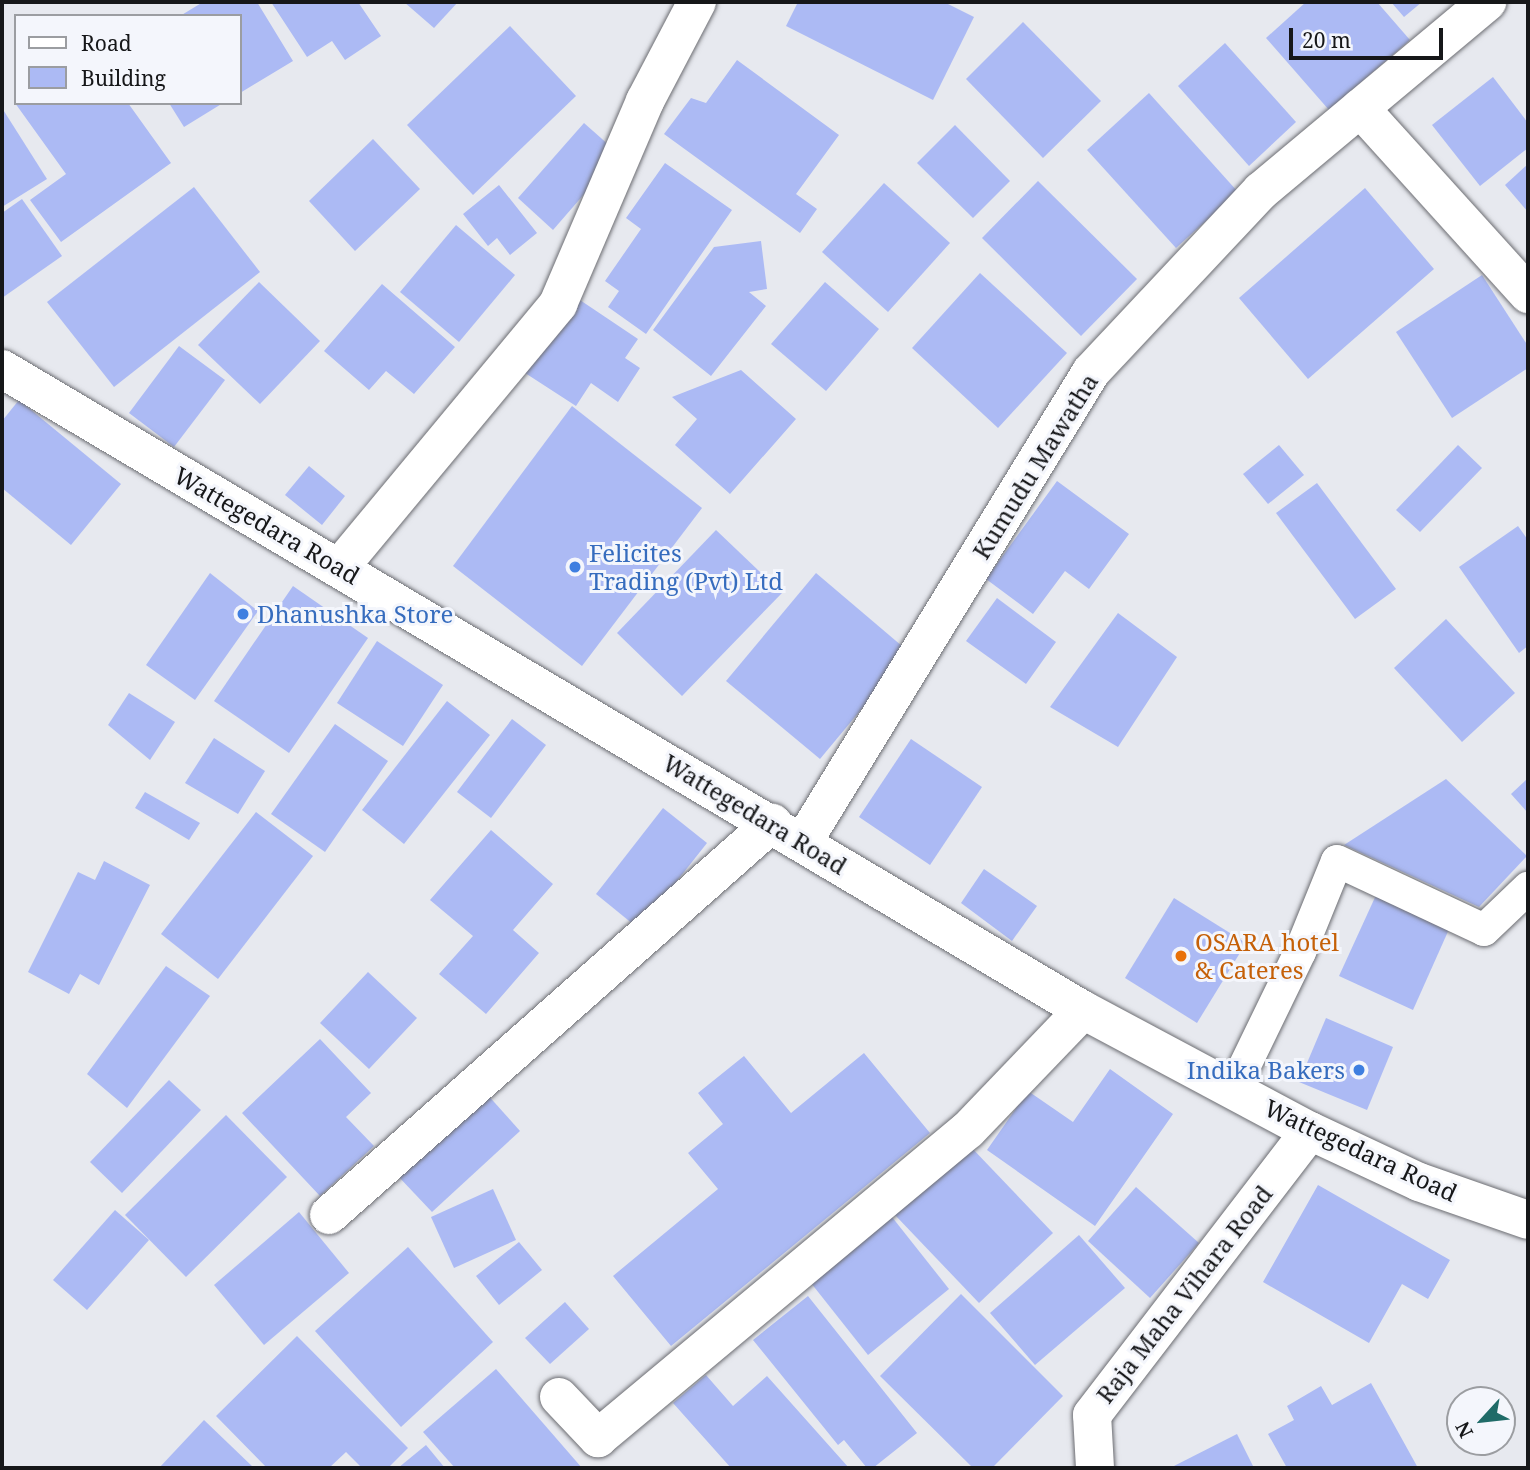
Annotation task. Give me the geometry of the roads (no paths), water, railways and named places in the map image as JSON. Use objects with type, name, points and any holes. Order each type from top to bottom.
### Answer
[{"type":"street","points":[[340,568],[558,304],[645,101],[697,2]]},
{"type":"street","name":"Kumudu Mawatha","points":[[329,1215],[788,833],[1091,372],[1261,191],[1487,2]]},
{"type":"street","points":[[1360,108],[1528,294]]},
{"type":"street","name":"Wattegedara Road","points":[[2,369],[1083,1010],[1310,1131],[1419,1182],[1528,1220]]},
{"type":"street","points":[[558,1397],[598,1438],[968,1130],[1083,1010]]},
{"type":"street","name":"Raja Maha Vihara Road","points":[[1095,1468],[1091,1415],[1310,1131]]},
{"type":"lane","points":[[1233,1090],[1300,952],[1337,861],[1484,930],[1528,888]]},
{"type":"place","name":"Felicites Trading (Pvt) Ltd","points":[[575,567]]},
{"type":"place","name":"Dhanushka Store","points":[[243,614]]},
{"type":"place","name":"OSARA hotel & Cateres","points":[[1181,956]]},
{"type":"place","name":"Indika Bakers","points":[[1359,1070]]}]
